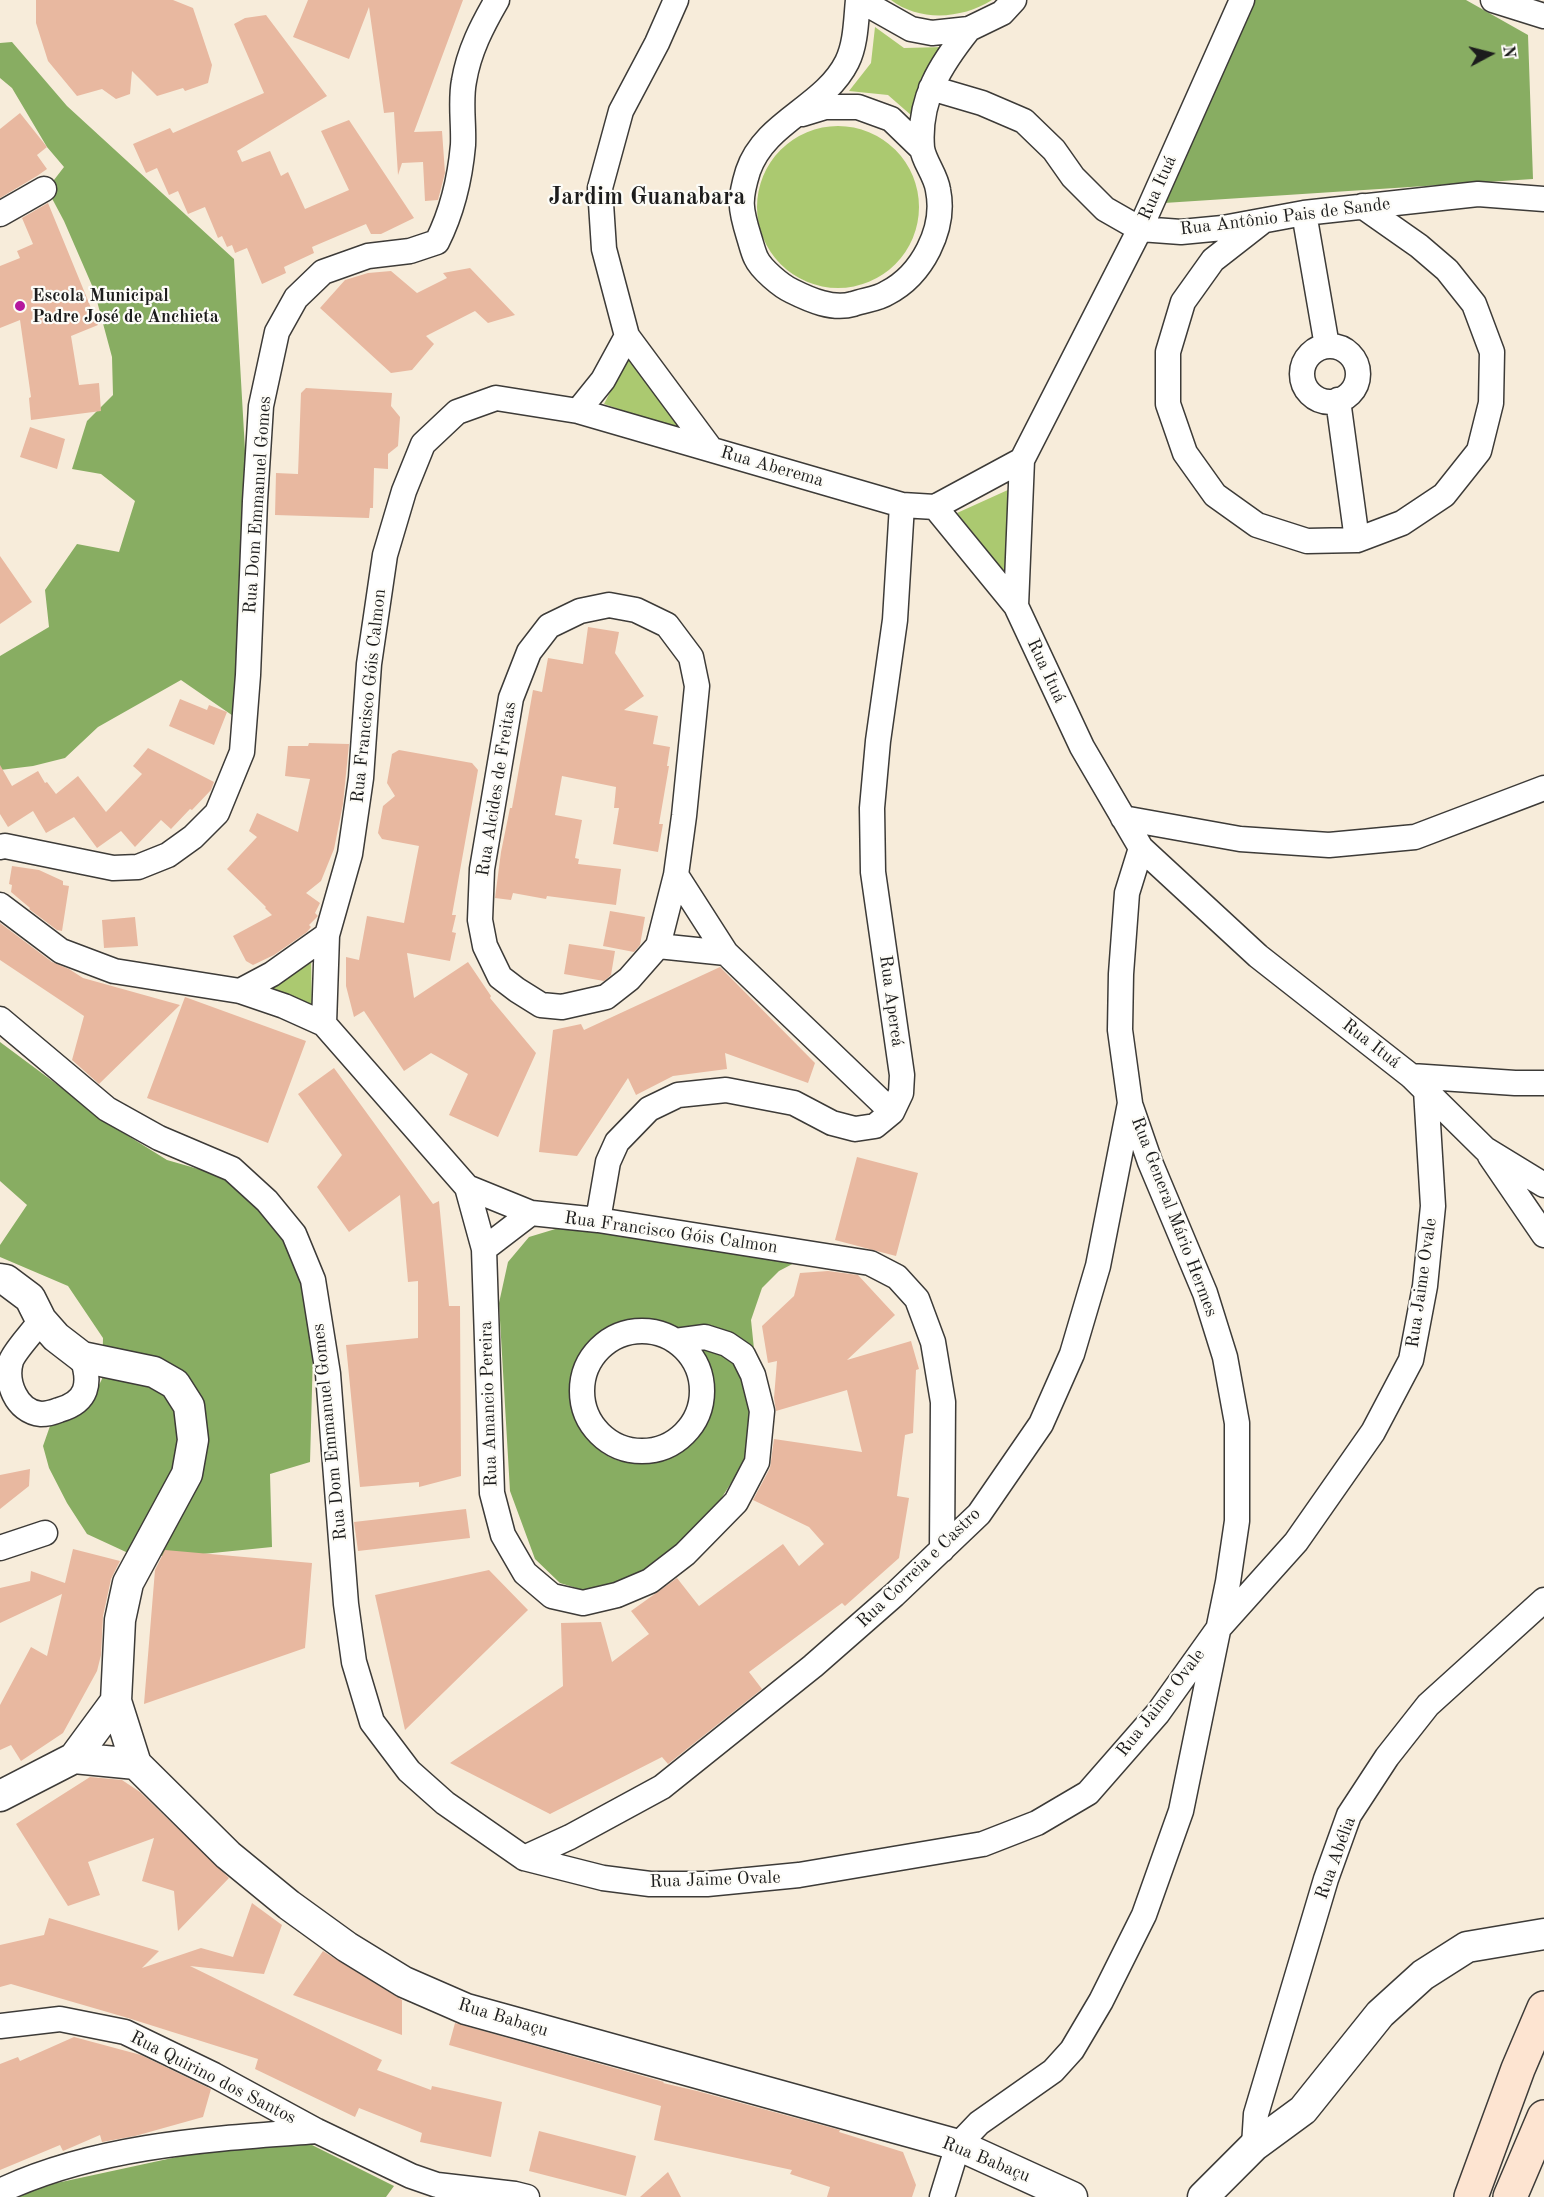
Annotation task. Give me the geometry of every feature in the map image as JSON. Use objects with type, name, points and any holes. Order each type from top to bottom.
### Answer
[{"type":"main road","points":[[1471,2197],[1518,2069],[1544,2008]]},
{"type":"main road","points":[[1510,2197],[1544,2117]]},
{"type":"street","name":"Rua Dom Emmanuel Gomes","points":[[0,847],[5,846],[112,868],[138,867],[168,855],[193,837],[217,813],[242,752],[261,406],[277,332],[296,298],[323,272],[368,256],[410,251],[437,242],[449,219],[458,182],[463,146],[464,81],[476,38],[497,0]]},
{"type":"street","name":"Rua Aberema","points":[[676,0],[657,44],[621,111],[600,188],[604,249],[627,336],[710,448],[902,505],[935,507]]},
{"type":"street","points":[[795,116],[825,107],[858,107],[891,119],[922,149],[938,190],[939,216],[930,249],[914,272],[887,294],[847,305],[813,302],[783,287],[757,260],[741,211],[742,191],[753,158],[767,137],[831,86],[848,61],[858,0]]},
{"type":"street","points":[[866,0],[872,7],[911,28],[932,33],[969,29],[1002,13],[1014,0]]},
{"type":"street","name":"Rua Ituá","points":[[1242,0],[1140,229],[1022,460],[1016,606],[1082,747],[1141,848],[1258,956],[1419,1083],[1485,1149],[1544,1185]]},
{"type":"street","points":[[1493,0],[1544,16]]},
{"type":"street","points":[[922,149],[924,117],[931,88],[945,59],[969,29]]},
{"type":"street","name":"Rua Antônio Pais de Sande","points":[[931,88],[982,103],[1024,121],[1054,150],[1073,177],[1105,209],[1140,229],[1181,232],[1223,228],[1304,213],[1478,194],[1544,199]]},
{"type":"street","points":[[0,214],[44,189]]},
{"type":"street","points":[[1263,221],[1213,260],[1183,302],[1168,352],[1168,404],[1185,453],[1215,495],[1257,525],[1307,541],[1357,540],[1402,523],[1444,495],[1479,451],[1491,403],[1492,352],[1474,304],[1447,270],[1419,246],[1362,206]]},
{"type":"street","points":[[1304,213],[1327,346]]},
{"type":"street","points":[[578,411],[603,380],[627,336]]},
{"type":"street","points":[[1327,346],[1344,349],[1352,356],[1356,364],[1358,374],[1355,386],[1350,394],[1338,400],[1323,401],[1314,397],[1307,390],[1303,381],[1303,366],[1307,358],[1314,351],[1327,346]]},
{"type":"street","name":"Rua Francisco Góis Calmon","points":[[710,448],[578,411],[496,398],[457,412],[423,444],[404,491],[385,555],[369,664],[361,778],[350,854],[327,935],[324,1024],[467,1187],[531,1213],[598,1220],[870,1263],[897,1277],[917,1299],[933,1342],[943,1402],[942,1550]]},
{"type":"street","points":[[1338,400],[1357,540]]},
{"type":"street","points":[[1016,606],[935,507],[1022,460]]},
{"type":"street","name":"Rua Apereá","points":[[892,1112],[901,1093],[902,1075],[873,872],[872,808],[878,741],[895,621],[902,505]]},
{"type":"street","name":"Rua Alcides de Freitas","points":[[609,605],[636,610],[668,625],[691,657],[697,686],[676,875],[657,946],[629,979],[606,997],[562,1007],[541,1005],[500,976],[484,946],[480,920],[482,869],[511,698],[529,652],[549,626],[580,611],[609,605]]},
{"type":"street","points":[[1123,818],[1240,839],[1329,845],[1415,837],[1544,788]]},
{"type":"street","name":"Rua Correia e Castro","points":[[524,1858],[590,1827],[662,1787],[813,1666],[979,1514],[1041,1424],[1072,1354],[1098,1266],[1130,1103],[1120,1030],[1121,974],[1127,893],[1141,848]]},
{"type":"street","points":[[598,1220],[608,1162],[617,1142],[649,1109],[678,1095],[726,1089],[794,1103],[832,1123],[855,1129],[875,1126],[892,1112],[726,953],[676,875]]},
{"type":"street","points":[[0,905],[61,951],[114,971],[240,992],[284,1006],[324,1024]]},
{"type":"street","points":[[240,992],[272,974],[327,935]]},
{"type":"street","points":[[657,946],[726,953]]},
{"type":"street","name":"Rua Dom Emmanuel Gomes","points":[[0,1019],[107,1109],[159,1138],[232,1169],[267,1201],[294,1234],[313,1280],[328,1374],[346,1604],[354,1662],[372,1722],[409,1772],[445,1803],[524,1858]]},
{"type":"street","points":[[1419,1083],[1544,1083]]},
{"type":"street","name":"Rua Jaime Ovale","points":[[524,1858],[603,1878],[650,1884],[707,1884],[799,1875],[983,1844],[1037,1822],[1088,1793],[1158,1713],[1218,1629],[1296,1542],[1373,1432],[1411,1360],[1425,1286],[1433,1206],[1419,1083]]},
{"type":"street","name":"Rua General Mário Hermes","points":[[958,2145],[979,2123],[1053,2071],[1072,2050],[1101,2001],[1144,1915],[1181,1810],[1218,1629],[1237,1521],[1237,1423],[1224,1358],[1205,1293],[1154,1172],[1130,1103]]},
{"type":"street","points":[[1485,1149],[1544,1235]]},
{"type":"street","name":"Rua Amancio Pereira","points":[[467,1187],[484,1249],[492,1493],[503,1535],[525,1573],[552,1596],[583,1603],[617,1595],[650,1581],[685,1554],[736,1502],[757,1461],[762,1411],[753,1375],[743,1355],[728,1344],[705,1337],[675,1341],[656,1332],[635,1331],[606,1341],[592,1357],[581,1382],[582,1403],[594,1430],[610,1444],[638,1452],[659,1450],[678,1440],[692,1425],[701,1401],[701,1379],[693,1360],[675,1341]]},
{"type":"street","points":[[484,1249],[531,1213]]},
{"type":"street","points":[[0,1279],[6,1280],[30,1298],[41,1320],[56,1336],[82,1357],[154,1372],[175,1384],[189,1406],[193,1440],[187,1474],[128,1583],[120,1620],[116,1701],[136,1764],[74,1758]]},
{"type":"street","points":[[41,1320],[11,1361],[10,1386],[16,1398],[40,1414],[70,1407],[81,1399],[87,1383],[87,1372],[82,1357]]},
{"type":"street","points":[[0,1548],[45,1533]]},
{"type":"street","name":"Rua Abélia","points":[[1254,2146],[1256,2115],[1326,1879],[1349,1815],[1387,1757],[1428,1705],[1544,1600]]},
{"type":"street","points":[[0,1796],[74,1758],[116,1701]]},
{"type":"street","name":"Rua Babaçu","points":[[136,1764],[228,1855],[289,1905],[347,1947],[404,1983],[466,2008],[958,2145],[1072,2197]]},
{"type":"street","points":[[1203,2197],[1254,2146],[1303,2110],[1380,2014],[1423,1975],[1467,1947],[1544,1934]]},
{"type":"street","name":"Rua Quirino dos Santos","points":[[0,2026],[60,2019],[126,2032],[214,2075],[317,2132],[445,2191],[516,2194],[526,2197]]},
{"type":"street","points":[[0,2191],[71,2164],[150,2148],[235,2138],[317,2132]]},
{"type":"street","points":[[942,2197],[958,2145]]},
{"type":"green space","points":[[891,0],[992,0],[968,11],[928,15],[902,7]]},
{"type":"green space","points":[[1255,0],[1466,0],[1528,35],[1533,179],[1164,203]]},
{"type":"green space","points":[[875,27],[904,48],[944,47],[912,116],[888,95],[849,91],[871,63]]},
{"type":"green space","points":[[12,42],[67,106],[234,259],[247,485],[239,720],[181,680],[98,727],[65,758],[33,766],[0,770],[0,656],[49,627],[45,590],[77,544],[119,552],[135,501],[101,474],[72,469],[87,421],[113,395],[112,357],[94,290],[64,221],[47,189],[64,167],[47,147],[12,88],[0,78],[0,43]]},
{"type":"green space","points":[[838,126],[869,132],[895,150],[913,176],[919,207],[913,238],[895,264],[869,282],[838,288],[807,282],[781,264],[763,238],[757,207],[763,176],[781,150],[807,132]]},
{"type":"green space","points":[[628,357],[683,431],[604,404]]},
{"type":"green space","points":[[1010,489],[1011,567],[1003,570],[957,513]]},
{"type":"green space","points":[[311,953],[312,1011],[262,990]]},
{"type":"green space","points":[[0,1042],[117,1129],[167,1160],[240,1181],[281,1232],[304,1292],[313,1353],[310,1462],[270,1474],[272,1547],[173,1557],[126,1552],[87,1534],[67,1503],[49,1468],[43,1446],[50,1426],[90,1403],[102,1379],[103,1338],[68,1286],[0,1257],[0,1245],[27,1205],[0,1181]]},
{"type":"green space","points":[[562,1227],[800,1260],[779,1271],[762,1288],[751,1320],[754,1349],[726,1331],[673,1329],[636,1323],[623,1324],[604,1332],[583,1353],[575,1372],[571,1393],[573,1412],[591,1442],[609,1457],[620,1461],[650,1462],[666,1458],[680,1452],[702,1430],[711,1399],[711,1381],[696,1348],[719,1352],[739,1366],[753,1406],[745,1461],[719,1502],[682,1540],[642,1572],[611,1587],[583,1590],[560,1583],[535,1559],[510,1491],[499,1303],[508,1262],[529,1237]]},
{"type":"green space","points":[[308,2143],[394,2186],[386,2197],[6,2197],[15,2192],[200,2152]]},
{"type":"building","points":[[36,0],[173,0],[193,8],[212,65],[208,83],[185,91],[183,88],[157,96],[132,71],[130,94],[116,99],[102,89],[77,96],[48,61],[36,23]]},
{"type":"building","points":[[308,0],[463,0],[414,132],[442,131],[445,173],[438,200],[425,201],[423,162],[402,163],[398,175],[394,112],[384,113],[369,7],[349,59],[293,37]]},
{"type":"building","points":[[266,15],[327,96],[237,151],[242,162],[270,151],[281,176],[288,172],[305,209],[349,190],[321,131],[349,120],[414,218],[381,234],[371,234],[366,224],[312,247],[314,253],[284,267],[286,273],[262,284],[247,248],[235,253],[232,245],[227,247],[222,236],[218,238],[205,207],[188,214],[178,191],[169,195],[157,168],[146,173],[133,144],[170,128],[173,133],[264,93],[234,24],[245,18]]},
{"type":"building","points":[[20,113],[47,147],[37,155],[47,169],[0,198],[0,129]]},
{"type":"building","points":[[48,203],[98,325],[71,336],[79,385],[99,383],[101,411],[31,420],[29,398],[31,397],[20,320],[0,328],[0,266],[20,258],[17,251],[33,244],[22,218]]},
{"type":"building","points":[[470,268],[515,315],[488,323],[475,311],[426,336],[434,344],[412,370],[391,373],[320,308],[345,280],[368,273],[391,271],[417,293],[447,278],[443,273]]},
{"type":"building","points":[[306,388],[392,393],[391,406],[400,417],[398,446],[388,454],[388,469],[374,468],[373,508],[370,508],[369,518],[275,515],[276,473],[298,474],[301,393]]},
{"type":"building","points":[[30,427],[65,439],[57,469],[20,457]]},
{"type":"building","points":[[0,556],[32,602],[0,624]]},
{"type":"building","points":[[588,627],[619,632],[615,653],[644,696],[624,710],[658,716],[653,744],[670,747],[659,824],[663,824],[658,852],[613,844],[619,808],[614,808],[616,787],[562,776],[555,815],[582,820],[575,858],[579,859],[578,864],[621,869],[616,905],[547,896],[546,899],[513,893],[511,900],[495,898],[501,852],[510,808],[512,808],[533,690],[542,692],[548,658],[583,664]]},
{"type":"building","points":[[180,699],[207,710],[209,705],[227,712],[214,745],[169,726]]},
{"type":"building","points":[[309,743],[349,744],[343,804],[334,849],[321,881],[306,893],[320,903],[315,913],[318,916],[309,925],[311,927],[307,932],[274,955],[253,965],[246,961],[233,936],[272,915],[227,869],[257,837],[249,831],[257,813],[298,832],[310,779],[285,776],[288,746],[308,746]]},
{"type":"building","points":[[148,748],[214,782],[211,790],[171,829],[161,820],[135,847],[121,831],[97,848],[74,817],[46,833],[33,811],[8,827],[0,814],[0,765],[12,786],[38,771],[45,783],[47,782],[56,794],[78,776],[106,812],[142,774],[133,766]]},
{"type":"building","points":[[399,750],[472,763],[478,770],[452,915],[456,915],[452,932],[456,933],[450,961],[407,953],[414,998],[468,962],[491,996],[490,998],[536,1053],[498,1137],[449,1115],[468,1074],[431,1053],[404,1071],[364,1011],[354,1017],[346,986],[346,957],[359,960],[367,916],[404,923],[419,846],[382,839],[378,833],[383,806],[395,796],[387,783],[392,754]]},
{"type":"building","points":[[12,866],[39,870],[63,881],[63,885],[69,886],[62,931],[57,930],[29,909],[11,892],[12,885],[9,884]]},
{"type":"building","points":[[610,911],[645,917],[640,945],[634,952],[603,946]]},
{"type":"building","points":[[135,917],[138,946],[104,948],[102,920]]},
{"type":"building","points":[[0,923],[52,962],[83,978],[180,1005],[99,1084],[72,1060],[84,1016],[0,960]]},
{"type":"building","points":[[569,944],[615,951],[611,975],[604,981],[564,974]]},
{"type":"building","points":[[720,967],[815,1063],[808,1083],[725,1053],[727,1069],[673,1076],[636,1095],[628,1078],[577,1156],[539,1152],[553,1030],[581,1024],[584,1030]]},
{"type":"building","points":[[185,997],[306,1041],[268,1143],[147,1098]]},
{"type":"building","points":[[334,1068],[433,1204],[439,1201],[449,1306],[460,1306],[461,1476],[419,1487],[419,1482],[360,1487],[346,1345],[418,1338],[418,1281],[408,1282],[400,1195],[349,1232],[317,1187],[342,1155],[298,1094]]},
{"type":"building","points":[[857,1157],[918,1173],[896,1256],[835,1240]]},
{"type":"building","points":[[828,1271],[858,1275],[895,1315],[847,1360],[911,1341],[919,1369],[916,1370],[913,1433],[905,1435],[897,1496],[909,1498],[899,1558],[845,1606],[842,1603],[749,1672],[762,1689],[668,1764],[662,1757],[550,1814],[450,1763],[563,1686],[561,1623],[601,1622],[612,1662],[649,1634],[631,1611],[677,1578],[699,1606],[783,1544],[799,1566],[824,1544],[809,1527],[753,1500],[770,1468],[774,1439],[862,1452],[847,1390],[776,1411],[774,1398],[777,1361],[768,1363],[762,1326],[794,1296],[800,1273]]},
{"type":"building","points":[[30,1469],[29,1486],[0,1509],[0,1475]]},
{"type":"building","points":[[466,1509],[470,1538],[358,1551],[354,1522]]},
{"type":"building","points":[[73,1549],[120,1561],[111,1579],[103,1616],[101,1655],[97,1671],[63,1733],[21,1761],[11,1745],[0,1750],[0,1705],[31,1647],[47,1656],[62,1594],[0,1623],[0,1588],[30,1581],[31,1571],[65,1583]]},
{"type":"building","points":[[165,1550],[312,1563],[305,1648],[144,1704],[155,1570]]},
{"type":"building","points":[[489,1570],[528,1610],[405,1730],[375,1595]]},
{"type":"building","points":[[90,1777],[122,1780],[140,1792],[229,1878],[178,1931],[174,1891],[142,1881],[154,1838],[88,1862],[100,1895],[68,1906],[16,1824]]},
{"type":"building","points":[[252,1903],[282,1925],[264,1974],[190,1966],[382,2060],[377,2070],[431,2090],[432,2086],[502,2102],[491,2157],[420,2142],[422,2133],[359,2108],[355,2117],[255,2069],[258,2059],[11,1984],[0,1987],[0,1945],[44,1935],[49,1918],[159,1951],[142,1968],[201,1948],[233,1957]]},
{"type":"building","points":[[323,1951],[402,2000],[402,2035],[293,1995]]},
{"type":"building","points":[[455,2023],[663,2083],[840,2130],[839,2132],[903,2152],[916,2185],[912,2197],[827,2197],[830,2187],[790,2174],[792,2170],[654,2140],[661,2106],[449,2045]]},
{"type":"building","points":[[74,2037],[141,2055],[211,2089],[203,2117],[135,2136],[102,2142],[100,2135],[63,2151],[60,2145],[0,2170],[0,2064],[18,2057],[20,2061]]},
{"type":"building","points":[[539,2131],[636,2156],[626,2196],[529,2171]]},
{"type":"building","points":[[668,2172],[681,2197],[640,2197]]},
{"type":"place","name":"Escola Municipal Padre José de Anchieta","points":[[20,306]]},
{"type":"district","name":"Jardim Guanabara","points":[[647,198]]}]
